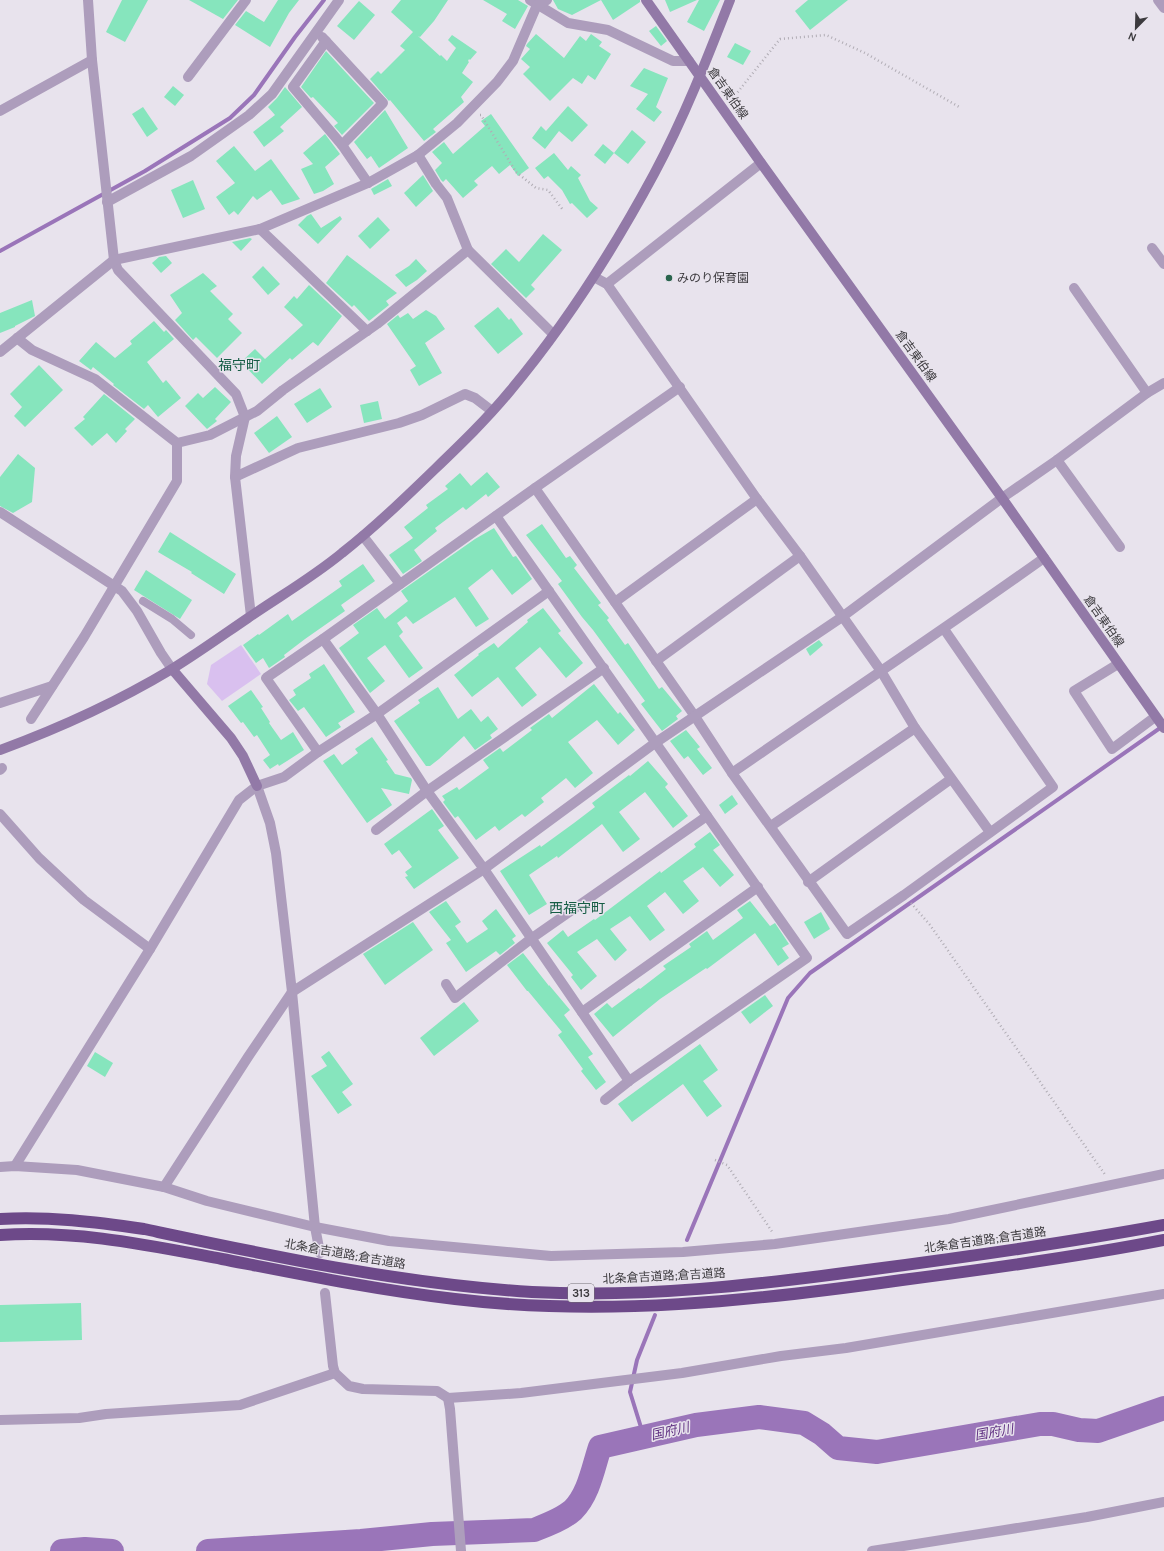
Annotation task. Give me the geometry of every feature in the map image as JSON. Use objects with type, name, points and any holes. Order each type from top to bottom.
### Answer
[{"type":"highway","name":"北条倉吉道路;倉吉道路","points":[[0,1219],[47,1218],[144,1229],[372,1274],[458,1285],[532,1292],[613,1294],[694,1290],[812,1278],[1006,1252],[1164,1225]]},
{"type":"highway","name":"313","points":[[0,1235],[46,1233],[107,1238],[370,1287],[456,1300],[613,1308],[694,1304],[814,1292],[1007,1266],[1164,1240]]},
{"type":"street","points":[[88,0],[92,60],[114,260],[118,270],[236,394],[245,417],[236,456],[235,477],[251,616]]},
{"type":"street","points":[[188,77],[246,0]]},
{"type":"street","points":[[107,202],[191,156],[249,115],[272,94],[339,0]]},
{"type":"street","points":[[533,2],[546,0]]},
{"type":"street","name":"倉吉東伯線","points":[[646,0],[761,163],[1002,498],[1164,728]]},
{"type":"street","points":[[0,750],[43,734],[109,704],[172,669],[320,570],[363,536],[428,476],[492,412],[554,334],[594,277],[655,173],[700,76],[730,0]]},
{"type":"street","points":[[1158,0],[1164,8]]},
{"type":"street","points":[[533,2],[568,23],[608,30],[673,61],[689,61]]},
{"type":"street","points":[[0,352],[114,260],[260,229],[368,183],[418,155],[457,122],[498,82],[513,61],[533,2]]},
{"type":"street","points":[[316,31],[383,103],[342,145]]},
{"type":"street","points":[[326,41],[293,87],[342,145],[368,183]]},
{"type":"street","points":[[0,111],[92,60]]},
{"type":"street","points":[[418,155],[436,184],[447,198],[468,250],[554,334]]},
{"type":"street","points":[[607,284],[761,163]]},
{"type":"street","points":[[260,229],[367,331]]},
{"type":"street","points":[[1152,248],[1164,264]]},
{"type":"street","points":[[177,443],[210,435],[257,411],[283,390],[367,331],[438,276],[468,250]]},
{"type":"street","points":[[594,277],[607,284],[757,499],[800,556],[881,671],[915,728],[990,832]]},
{"type":"street","points":[[1074,288],[1147,393]]},
{"type":"street","points":[[17,338],[32,350],[95,379],[177,443]]},
{"type":"street","points":[[164,1187],[292,992],[484,869],[694,715],[842,617],[1002,498],[1057,460],[1147,393],[1164,383]]},
{"type":"street","points":[[318,752],[266,678],[680,387]]},
{"type":"street","points":[[235,477],[298,448],[399,423],[422,415],[465,394],[475,398],[492,412]]},
{"type":"street","points":[[31,719],[84,637],[177,480],[177,443]]},
{"type":"street","points":[[1057,460],[1120,547]]},
{"type":"street","points":[[535,488],[694,715],[732,773],[771,826],[808,882],[846,934],[904,895],[1053,787],[944,629]]},
{"type":"street","points":[[615,602],[757,499]]},
{"type":"street","points":[[0,512],[115,585],[130,600],[172,669],[231,738],[243,756],[256,786],[270,823],[275,848],[292,992],[315,1227],[320,1253]]},
{"type":"street","points":[[496,516],[808,958],[629,1081],[605,1100]]},
{"type":"street","points":[[363,536],[400,584]]},
{"type":"street","points":[[656,661],[800,556]]},
{"type":"street","points":[[732,773],[944,629],[1044,558]]},
{"type":"street","points":[[15,1166],[150,949],[239,800],[256,786],[284,777],[318,752],[377,714],[550,591]]},
{"type":"street","points":[[323,639],[377,714],[427,791],[484,869],[629,1081]]},
{"type":"street","points":[[1118,664],[1074,691],[1112,749],[1156,717]]},
{"type":"street","points":[[376,830],[427,791],[604,668]]},
{"type":"street","points":[[0,703],[52,686]]},
{"type":"street","points":[[771,826],[915,728]]},
{"type":"street","points":[[808,882],[951,779]]},
{"type":"street","points":[[0,814],[38,858],[84,900],[150,949]]},
{"type":"street","points":[[446,984],[455,998],[532,938],[707,816]]},
{"type":"street","points":[[582,1012],[758,887]]},
{"type":"street","points":[[0,1167],[15,1166],[77,1170],[164,1187],[207,1202],[315,1227],[389,1241],[551,1256],[683,1252],[780,1244],[949,1219],[1164,1174]]},
{"type":"street","points":[[325,1293],[333,1366],[335,1373],[349,1386],[363,1389],[437,1391],[448,1398],[521,1393],[682,1373],[781,1356],[846,1348],[1164,1294]]},
{"type":"street","points":[[0,1420],[79,1418],[106,1414],[240,1405],[335,1373]]},
{"type":"street","points":[[448,1398],[461,1551]]},
{"type":"street","points":[[872,1551],[1087,1518],[1164,1502]]},
{"type":"lane","points":[[143,601],[172,619],[191,635]]},
{"type":"path","points":[[711,92],[737,93],[780,39],[826,35],[866,53],[961,108]]},
{"type":"path","points":[[467,112],[482,116],[516,172],[536,188],[548,190],[564,210]]},
{"type":"path","points":[[904,895],[930,925],[1113,1185]]},
{"type":"path","points":[[715,1160],[727,1165],[780,1244]]},
{"type":"shaded area","points":[[241,645],[261,674],[222,701],[207,684],[211,665]]},
{"type":"building","points":[[122,0],[148,0],[125,42],[106,32]]},
{"type":"building","points":[[189,0],[238,0],[223,19]]},
{"type":"building","points":[[278,0],[299,0],[289,13],[270,47],[235,25],[246,11],[264,22]]},
{"type":"building","points":[[401,0],[448,0],[434,21],[420,37],[418,36],[447,61],[456,48],[448,40],[452,35],[477,52],[470,60],[469,59],[469,62],[462,73],[473,82],[461,97],[464,102],[433,129],[436,132],[424,141],[390,100],[389,101],[370,79],[378,71],[381,74],[405,50],[400,46],[413,32],[391,12]]},
{"type":"building","points":[[483,0],[518,0],[528,6],[515,29],[502,21],[507,14]]},
{"type":"building","points":[[553,0],[601,0],[572,15],[558,9]]},
{"type":"building","points":[[601,0],[640,0],[640,2],[613,20]]},
{"type":"building","points":[[665,0],[697,0],[670,12]]},
{"type":"building","points":[[699,0],[720,0],[704,31],[687,22]]},
{"type":"building","points":[[808,0],[848,0],[810,30],[795,11]]},
{"type":"building","points":[[359,1],[375,15],[354,40],[337,26]]},
{"type":"building","points":[[656,26],[667,41],[661,46],[649,31]]},
{"type":"building","points":[[536,34],[564,58],[580,36],[586,41],[591,34],[602,42],[599,46],[611,54],[595,80],[588,75],[582,84],[573,78],[550,101],[523,74],[530,67],[521,59],[530,49],[526,46],[527,44]]},
{"type":"building","points":[[735,43],[751,51],[743,65],[727,57]]},
{"type":"building","points":[[326,51],[374,103],[342,135],[334,126],[338,123],[313,97],[311,98],[301,87]]},
{"type":"building","points":[[644,68],[668,78],[656,107],[662,112],[654,122],[636,109],[648,94],[630,86]]},
{"type":"building","points":[[173,86],[184,95],[175,106],[164,97]]},
{"type":"building","points":[[285,87],[302,107],[280,127],[284,131],[264,147],[253,132],[275,115],[268,107]]},
{"type":"building","points":[[568,106],[588,125],[572,142],[559,131],[545,149],[532,138],[541,126],[546,131]]},
{"type":"building","points":[[143,107],[158,129],[147,137],[132,114]]},
{"type":"building","points":[[385,110],[408,148],[379,168],[371,156],[367,159],[354,142]]},
{"type":"building","points":[[491,114],[529,168],[518,176],[510,165],[499,174],[492,166],[474,181],[478,185],[463,198],[446,179],[443,182],[441,180],[435,170],[442,163],[432,152],[444,142],[453,154],[485,126],[481,121]]},
{"type":"building","points":[[632,130],[646,142],[628,164],[614,153]]},
{"type":"building","points":[[325,134],[340,154],[325,167],[334,184],[323,191],[314,194],[301,169],[313,164],[303,153]]},
{"type":"building","points":[[603,144],[614,153],[605,164],[594,155]]},
{"type":"building","points":[[234,146],[255,171],[271,159],[300,199],[282,205],[271,190],[257,200],[253,196],[238,215],[234,211],[229,215],[216,197],[235,183],[216,161]]},
{"type":"building","points":[[554,153],[568,170],[571,166],[581,175],[578,178],[590,201],[598,208],[587,218],[572,203],[570,204],[562,190],[548,176],[544,179],[535,168]]},
{"type":"building","points":[[423,175],[433,191],[416,207],[404,193]]},
{"type":"building","points":[[388,179],[392,186],[374,195],[371,189]]},
{"type":"building","points":[[193,180],[205,209],[183,218],[171,190]]},
{"type":"building","points":[[311,214],[321,228],[340,216],[342,219],[318,244],[298,225]]},
{"type":"building","points":[[378,217],[390,230],[370,249],[358,236]]},
{"type":"building","points":[[543,234],[562,250],[531,285],[535,289],[526,298],[491,264],[506,249],[519,262]]},
{"type":"building","points":[[250,238],[252,239],[241,251],[232,242]]},
{"type":"building","points":[[347,255],[397,293],[386,301],[389,305],[369,321],[354,305],[352,307],[326,283]]},
{"type":"building","points":[[166,256],[172,263],[161,273],[152,263],[159,257]]},
{"type":"building","points":[[416,259],[427,271],[406,287],[395,275],[409,266]]},
{"type":"building","points":[[263,266],[280,284],[268,295],[252,277]]},
{"type":"building","points":[[203,273],[217,286],[210,291],[233,314],[228,319],[242,333],[217,358],[196,337],[193,340],[175,320],[182,313],[170,295]]},
{"type":"building","points":[[309,285],[342,316],[318,346],[313,342],[292,360],[290,358],[262,384],[241,362],[255,349],[265,359],[303,325],[284,307],[294,296],[297,299]]},
{"type":"building","points":[[32,300],[35,316],[0,333],[0,313]]},
{"type":"building","points":[[498,307],[509,320],[511,318],[523,334],[498,354],[474,326]]},
{"type":"building","points":[[426,310],[436,316],[445,329],[425,343],[442,373],[419,386],[410,370],[416,366],[387,324],[398,315],[400,318],[408,313],[413,319]]},
{"type":"building","points":[[154,321],[164,332],[166,330],[174,339],[147,362],[163,383],[166,380],[181,398],[158,417],[148,405],[144,409],[93,367],[91,370],[79,361],[96,342],[115,358],[132,344],[130,341]]},
{"type":"building","points":[[39,365],[63,390],[25,427],[14,416],[22,407],[10,394]]},
{"type":"building","points":[[215,387],[231,402],[215,419],[217,421],[207,429],[185,406],[198,393],[203,398]]},
{"type":"building","points":[[320,388],[332,407],[307,423],[294,404]]},
{"type":"building","points":[[104,394],[135,419],[125,429],[127,431],[116,443],[107,433],[92,446],[74,428],[85,419],[83,417]]},
{"type":"building","points":[[378,401],[382,419],[364,423],[360,405]]},
{"type":"building","points":[[277,416],[292,437],[269,453],[254,433]]},
{"type":"building","points":[[18,454],[35,468],[32,502],[13,513],[0,506],[0,477]]},
{"type":"building","points":[[487,472],[500,487],[488,497],[486,494],[466,510],[463,507],[435,528],[437,531],[414,550],[422,561],[403,574],[389,555],[413,538],[404,527],[428,508],[426,505],[448,489],[445,486],[460,473],[471,486]]},
{"type":"building","points":[[542,524],[566,558],[570,556],[577,565],[574,568],[601,603],[598,605],[609,618],[607,620],[625,645],[628,643],[659,689],[662,687],[682,711],[676,716],[678,719],[662,731],[641,704],[645,701],[558,584],[562,581],[526,535]]},
{"type":"building","points":[[494,528],[513,557],[516,556],[532,579],[512,595],[492,569],[468,588],[489,619],[476,627],[455,597],[413,624],[406,616],[397,623],[403,632],[399,636],[423,668],[409,678],[385,645],[367,658],[385,681],[370,693],[339,648],[359,633],[353,625],[377,608],[385,619],[408,601],[401,591],[475,539]]},
{"type":"building","points":[[170,532],[236,574],[224,594],[191,573],[192,572],[158,552]]},
{"type":"building","points":[[363,564],[375,581],[341,605],[345,611],[305,639],[284,655],[285,657],[269,668],[263,658],[256,663],[243,645],[288,614],[292,621],[342,586],[339,581]]},
{"type":"building","points":[[146,570],[192,600],[180,619],[134,590]]},
{"type":"building","points":[[543,608],[561,631],[558,633],[583,663],[566,678],[540,647],[515,668],[537,695],[522,707],[498,677],[472,697],[454,675],[479,655],[478,654],[494,643],[498,648],[528,622],[527,620]]},
{"type":"building","points":[[819,640],[823,645],[810,656],[806,649]]},
{"type":"building","points":[[324,664],[355,712],[338,723],[341,727],[326,737],[304,707],[298,711],[289,700],[296,695],[293,690],[311,678],[309,674]]},
{"type":"building","points":[[594,684],[618,714],[620,712],[635,730],[618,745],[597,720],[568,742],[593,773],[575,788],[566,778],[541,798],[544,802],[525,817],[522,814],[499,831],[495,826],[476,840],[458,816],[455,818],[443,802],[445,800],[442,796],[457,787],[459,790],[489,768],[483,760],[500,748],[503,752],[532,730],[530,728],[549,714],[552,718]]},
{"type":"building","points":[[438,687],[458,719],[471,709],[481,722],[488,716],[498,729],[490,735],[492,738],[475,750],[464,736],[439,759],[430,766],[426,766],[394,721],[420,703],[418,700]]},
{"type":"building","points":[[251,690],[263,707],[261,708],[270,722],[269,723],[281,740],[293,732],[304,750],[279,766],[278,764],[270,769],[263,760],[270,755],[257,735],[254,737],[243,722],[241,723],[228,706]]},
{"type":"building","points":[[686,730],[700,747],[697,749],[712,768],[703,775],[688,756],[684,759],[670,741]]},
{"type":"building","points":[[372,737],[388,760],[386,761],[395,774],[411,778],[412,780],[409,794],[381,788],[392,805],[367,823],[323,761],[334,754],[342,765],[358,753],[355,749]]},
{"type":"building","points":[[648,761],[668,784],[665,787],[688,816],[673,828],[645,792],[619,812],[640,839],[623,852],[602,824],[558,858],[557,856],[529,875],[547,904],[529,915],[500,871],[540,845],[541,847],[574,823],[595,807],[592,803]]},
{"type":"building","points":[[732,795],[738,804],[725,814],[719,805]]},
{"type":"building","points":[[432,809],[444,826],[438,830],[459,858],[414,889],[405,877],[408,876],[405,872],[412,867],[399,850],[392,855],[384,844]]},
{"type":"building","points":[[710,832],[720,845],[713,850],[734,875],[720,887],[703,867],[683,881],[699,901],[683,914],[665,892],[647,906],[665,930],[650,941],[630,916],[610,929],[627,950],[615,961],[597,939],[577,952],[597,976],[581,990],[571,977],[573,975],[547,943],[563,930],[568,937],[594,919],[595,920],[660,871],[661,873],[696,847],[694,844]]},
{"type":"building","points":[[446,901],[461,922],[455,926],[467,943],[488,929],[482,921],[496,909],[516,936],[512,939],[515,943],[500,955],[496,951],[466,972],[446,943],[451,940],[429,912]]},
{"type":"building","points":[[750,901],[770,926],[775,923],[789,944],[782,948],[789,958],[778,966],[755,933],[707,969],[706,968],[660,999],[613,1037],[594,1014],[607,1003],[612,1008],[639,988],[640,989],[666,969],[663,966],[691,947],[689,944],[707,931],[713,940],[743,918],[737,910]]},
{"type":"building","points":[[821,912],[830,929],[814,939],[804,922]]},
{"type":"building","points":[[413,922],[433,950],[385,985],[363,954]]},
{"type":"building","points":[[523,953],[570,1010],[564,1015],[593,1054],[588,1057],[606,1082],[596,1090],[581,1071],[583,1069],[558,1035],[562,1032],[507,965]]},
{"type":"building","points":[[765,995],[773,1006],[750,1024],[741,1012]]},
{"type":"building","points":[[464,1002],[479,1021],[434,1056],[420,1038]]},
{"type":"building","points":[[700,1044],[718,1070],[703,1081],[722,1106],[707,1117],[683,1084],[632,1122],[618,1104]]},
{"type":"building","points":[[329,1051],[353,1084],[342,1092],[352,1105],[338,1114],[311,1076],[327,1066],[321,1057]]},
{"type":"building","points":[[95,1052],[113,1063],[105,1077],[87,1066]]},
{"type":"building","points":[[81,1303],[82,1340],[0,1342],[0,1305]]},
{"type":"waterway","points":[[0,251],[145,171],[230,118],[254,95],[295,37],[324,0]]},
{"type":"waterway","points":[[687,1240],[788,998],[810,973],[1163,726]]},
{"type":"waterway","points":[[644,1437],[630,1392],[637,1360],[655,1315]]},
{"type":"waterway","name":"国府川","points":[[208,1551],[361,1541],[432,1534],[534,1530],[555,1522],[573,1510],[578,1504],[587,1489],[600,1447],[696,1425],[759,1417],[804,1423],[822,1434],[838,1448],[877,1452],[1040,1424],[1053,1424],[1079,1430],[1098,1431],[1164,1408]]},
{"type":"waterway","name":"国府川","points":[[62,1551],[85,1549],[112,1551]]},
{"type":"place","name":"みのり保育園","points":[[669,278]]},
{"type":"district","name":"福守町","points":[[239,365]]},
{"type":"district","name":"西福守町","points":[[577,908]]}]
